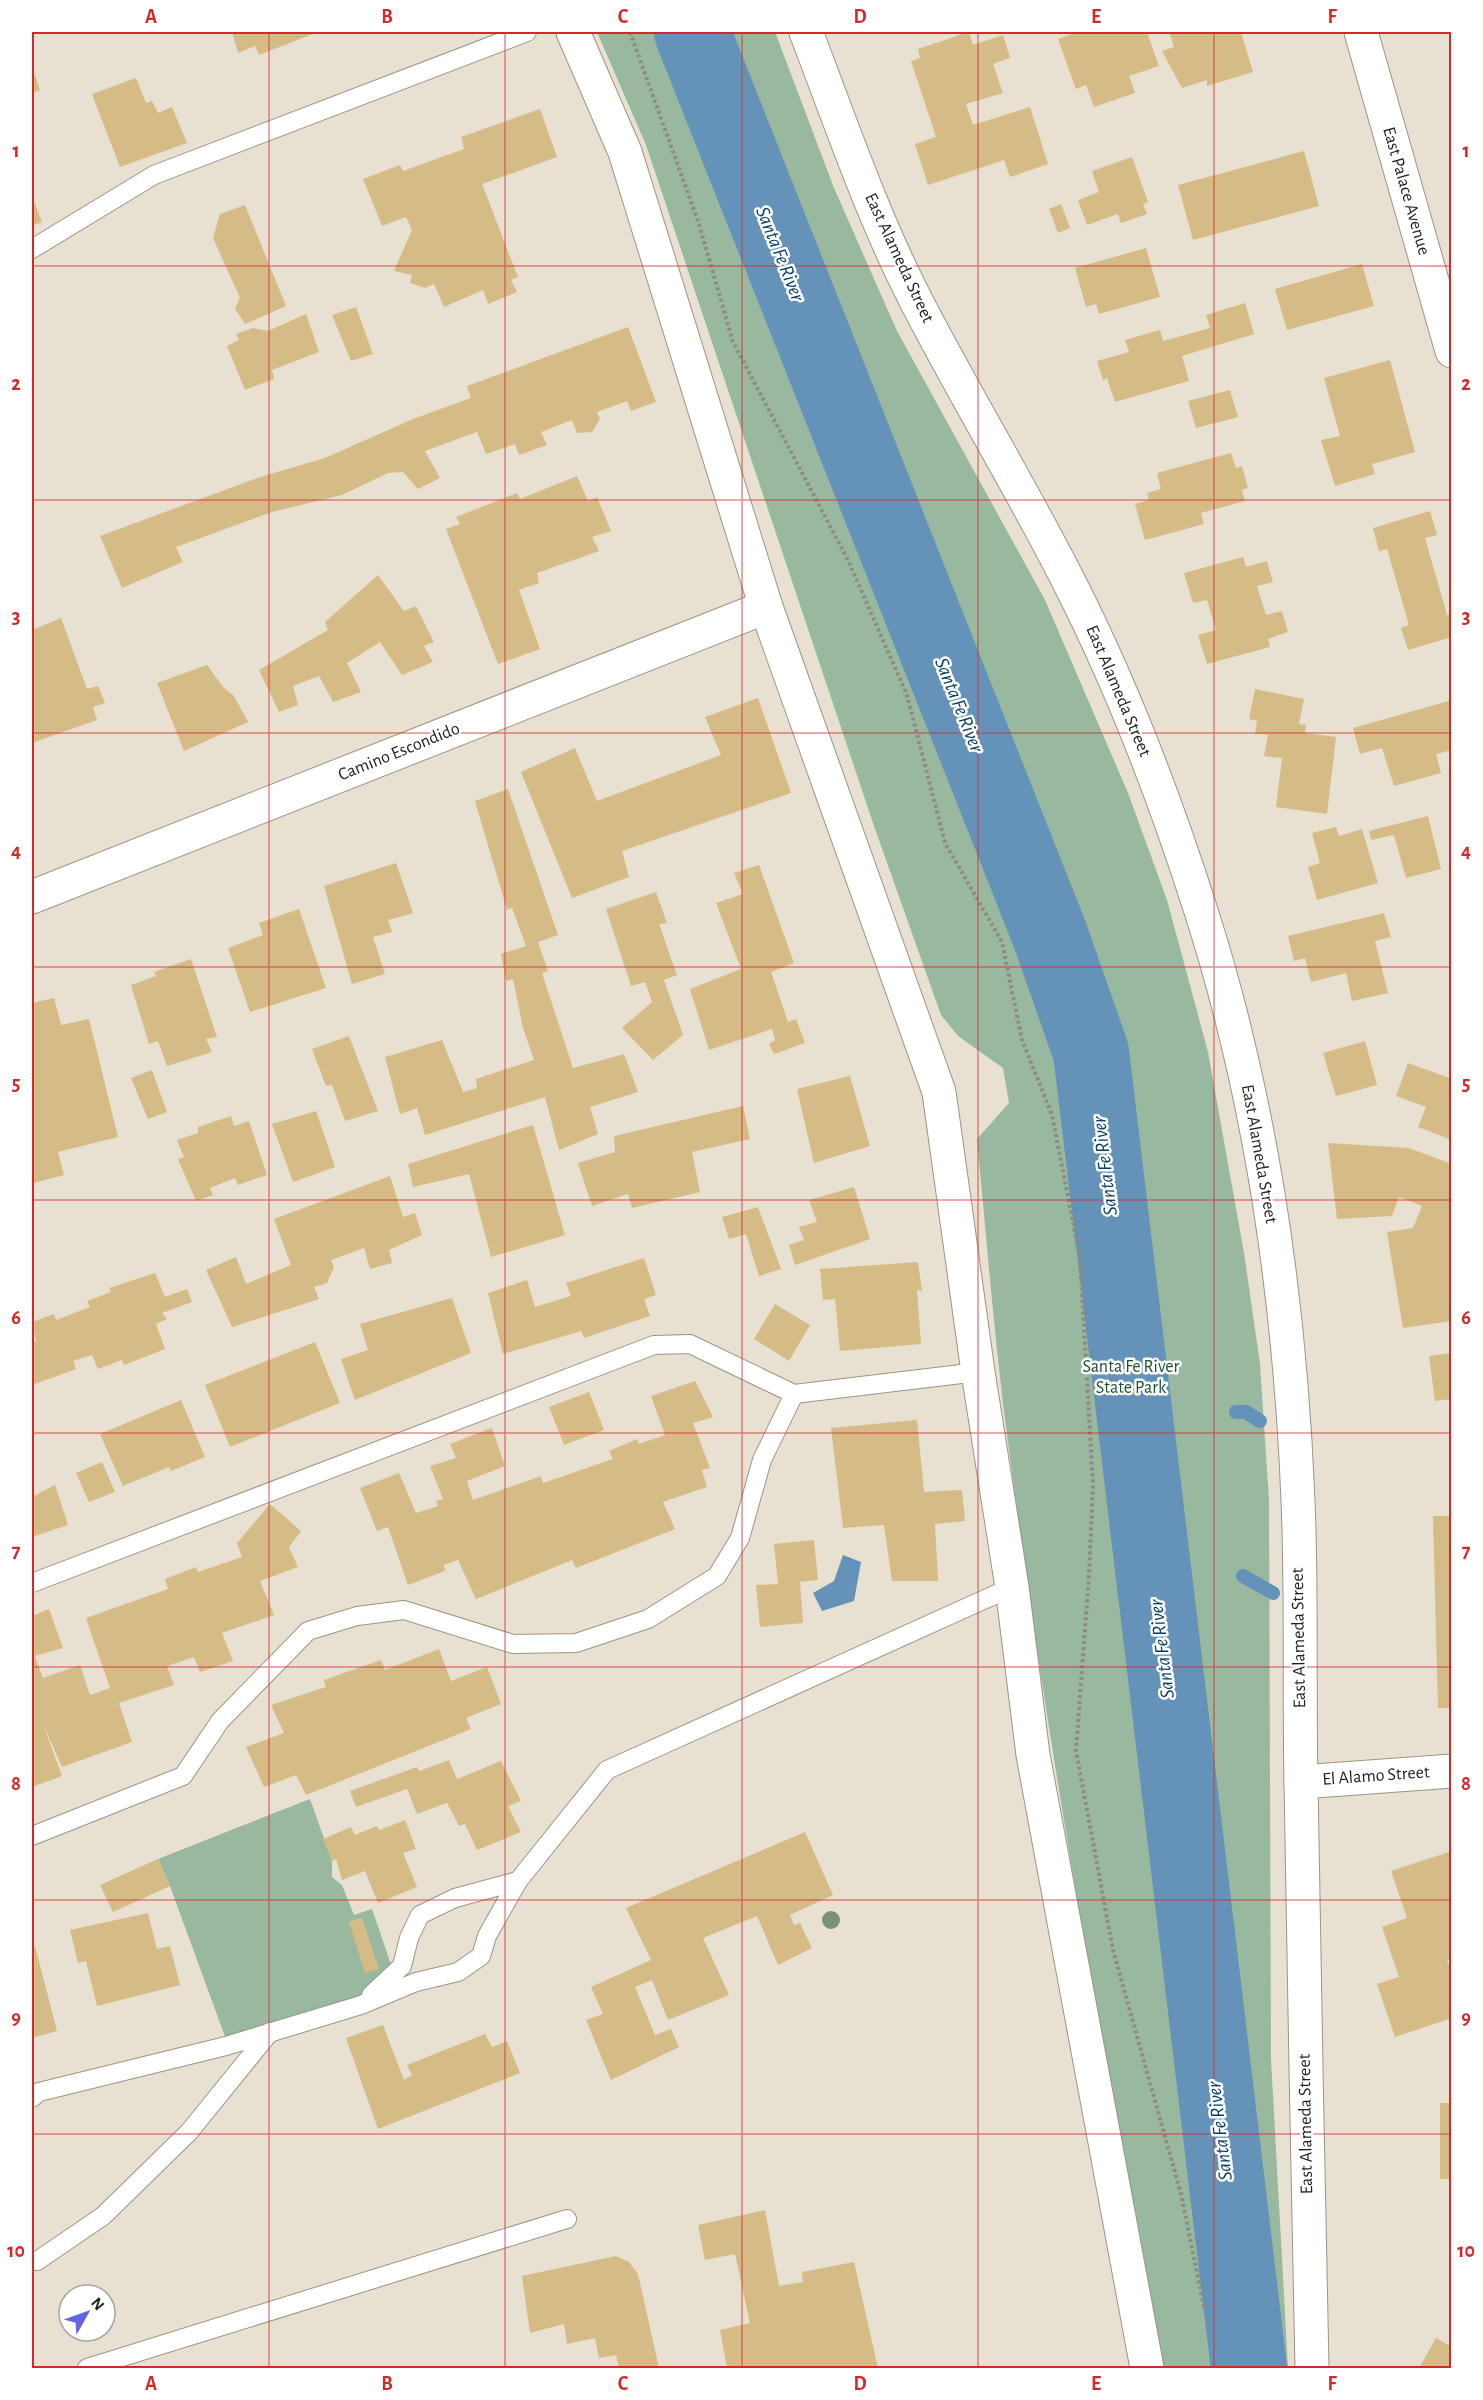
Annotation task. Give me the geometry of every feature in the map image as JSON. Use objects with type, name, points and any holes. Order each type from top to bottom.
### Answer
[{"type":"street","points":[[573,32],[625,152],[766,607],[939,1092],[978,1372],[1012,1587],[1033,1755],[1146,2368]]},
{"type":"street","name":"East Alameda Street","points":[[806,32],[882,227],[922,313],[1026,499],[1117,683],[1158,785],[1202,913],[1238,1038],[1264,1175],[1286,1327],[1298,1501],[1312,2368]]},
{"type":"street","name":"East Palace Avenue","points":[[1361,32],[1452,351]]},
{"type":"street","name":"Camino Escondido","points":[[32,897],[766,607]]},
{"type":"street","name":"El Alamo Street","points":[[1301,1782],[1452,1771]]},
{"type":"lane","points":[[32,249],[154,175],[527,32]]},
{"type":"lane","points":[[32,1583],[654,1345],[690,1344],[794,1394],[978,1372]]},
{"type":"lane","points":[[32,1836],[183,1776],[220,1721],[308,1631],[357,1616],[404,1610],[513,1644],[576,1642],[648,1619],[717,1576],[740,1538],[762,1460],[794,1394]]},
{"type":"lane","points":[[32,2098],[50,2090],[270,2032],[361,2005],[416,1982],[459,1972],[481,1956],[487,1936],[518,1881],[607,1770],[1012,1587]]},
{"type":"lane","points":[[361,2005],[402,1966],[409,1938],[420,1915],[455,1898],[518,1881]]},
{"type":"lane","points":[[32,2261],[37,2261],[103,2216],[189,2132],[270,2032]]},
{"type":"lane","points":[[87,2368],[567,2219]]},
{"type":"green space","name":"Santa Fe River State Park","points":[[597,32],[775,32],[834,188],[897,331],[1045,600],[1128,793],[1167,900],[1208,1052],[1244,1253],[1260,1364],[1269,1501],[1271,2060],[1288,2368],[1162,2368],[1099,2025],[1060,1796],[1004,1411],[977,1139],[1009,1103],[1003,1068],[958,1036],[941,1015],[874,826],[646,145]]},
{"type":"green space","points":[[310,1799],[332,1861],[332,1877],[342,1885],[354,1915],[372,1909],[397,1982],[227,2042],[158,1859]]},
{"type":"water","points":[[843,1555],[861,1562],[854,1601],[822,1611],[813,1593],[834,1581]]},
{"type":"building","points":[[232,32],[318,32],[259,55],[255,46],[238,53]]},
{"type":"building","points":[[969,32],[973,45],[1003,35],[1010,58],[993,64],[1003,93],[966,104],[973,125],[1030,107],[1048,164],[1010,177],[1004,160],[928,185],[915,144],[936,137],[911,61],[920,58],[918,49]]},
{"type":"building","points":[[1078,32],[1147,32],[1159,66],[1129,76],[1135,93],[1094,107],[1086,85],[1076,89],[1058,39]]},
{"type":"building","points":[[1169,32],[1241,32],[1253,72],[1207,86],[1207,80],[1182,88],[1162,51],[1174,47]]},
{"type":"building","points":[[32,66],[40,90],[32,93]]},
{"type":"building","points":[[136,78],[146,103],[152,101],[158,113],[172,107],[187,143],[120,167],[92,94]]},
{"type":"building","points":[[540,109],[557,157],[482,184],[518,277],[511,280],[517,292],[488,304],[483,290],[444,307],[434,284],[425,288],[410,283],[412,275],[394,271],[412,230],[406,217],[382,226],[363,179],[400,165],[403,171],[464,149],[461,137]]},
{"type":"building","points":[[1304,151],[1319,206],[1193,240],[1178,185]]},
{"type":"building","points":[[1132,157],[1148,202],[1143,204],[1147,214],[1121,223],[1118,214],[1087,225],[1078,200],[1099,192],[1092,171]]},
{"type":"building","points":[[32,196],[42,222],[32,226]]},
{"type":"building","points":[[1061,204],[1070,228],[1058,233],[1049,209]]},
{"type":"building","points":[[245,205],[286,306],[245,324],[235,309],[240,298],[213,238],[220,214]]},
{"type":"building","points":[[1146,248],[1160,297],[1099,314],[1096,304],[1086,307],[1075,268]]},
{"type":"building","points":[[1362,264],[1374,306],[1287,330],[1275,289]]},
{"type":"building","points":[[1245,303],[1254,334],[1182,356],[1189,381],[1115,402],[1107,378],[1103,380],[1097,361],[1129,352],[1125,340],[1160,330],[1163,341],[1210,328],[1206,315]]},
{"type":"building","points":[[356,307],[373,354],[351,361],[332,315]]},
{"type":"building","points":[[306,314],[319,352],[272,370],[274,379],[245,390],[227,346],[239,340],[236,334],[253,328],[268,331]]},
{"type":"building","points":[[628,327],[656,402],[631,411],[627,401],[597,412],[600,419],[592,432],[577,433],[572,420],[541,432],[547,445],[519,455],[515,444],[486,454],[477,432],[425,451],[440,478],[418,489],[403,472],[388,473],[342,495],[272,512],[176,547],[183,562],[122,588],[100,536],[260,477],[325,458],[413,419],[471,398],[467,386]]},
{"type":"building","points":[[1390,360],[1415,452],[1372,464],[1375,474],[1335,486],[1321,440],[1340,436],[1324,378]]},
{"type":"building","points":[[1230,390],[1238,417],[1196,428],[1188,401]]},
{"type":"building","points":[[1231,453],[1236,468],[1242,466],[1248,488],[1242,490],[1245,501],[1201,513],[1204,524],[1145,540],[1135,504],[1149,500],[1147,493],[1161,489],[1157,473]]},
{"type":"building","points":[[577,476],[588,501],[597,497],[611,531],[592,537],[599,551],[537,573],[539,583],[519,590],[540,649],[498,664],[446,529],[460,524],[456,517],[517,493],[520,499]]},
{"type":"building","points":[[1430,511],[1437,535],[1425,538],[1447,615],[1452,613],[1452,637],[1408,650],[1401,628],[1409,625],[1387,549],[1379,551],[1373,528]]},
{"type":"building","points":[[1243,557],[1246,567],[1267,561],[1273,582],[1257,586],[1266,615],[1282,611],[1288,632],[1268,639],[1270,647],[1207,664],[1198,635],[1216,630],[1207,600],[1193,603],[1184,573]]},
{"type":"building","points":[[378,575],[404,611],[416,606],[434,642],[424,646],[433,662],[402,675],[380,642],[347,663],[361,692],[333,702],[319,676],[293,686],[298,705],[279,712],[259,670],[328,630],[325,622]]},
{"type":"building","points":[[61,618],[87,689],[98,686],[105,703],[93,707],[97,720],[32,743],[32,630]]},
{"type":"building","points":[[207,665],[223,687],[234,696],[248,722],[184,751],[157,683]]},
{"type":"building","points":[[1255,689],[1304,699],[1299,724],[1306,725],[1305,733],[1336,737],[1327,814],[1276,807],[1282,758],[1264,756],[1268,735],[1255,733],[1257,721],[1249,719]]},
{"type":"building","points":[[758,698],[791,793],[622,851],[629,877],[572,898],[521,772],[575,748],[597,801],[721,755],[705,717]]},
{"type":"building","points":[[1452,700],[1452,750],[1436,754],[1441,773],[1394,786],[1382,748],[1360,754],[1353,728]]},
{"type":"building","points":[[508,789],[558,935],[538,942],[548,971],[542,973],[573,1068],[624,1054],[638,1092],[590,1107],[598,1134],[559,1150],[545,1097],[425,1135],[417,1108],[400,1114],[385,1057],[442,1040],[463,1092],[477,1088],[476,1079],[534,1060],[523,1028],[513,979],[506,981],[501,954],[526,946],[512,908],[507,910],[475,801]]},
{"type":"building","points":[[1428,816],[1441,869],[1406,878],[1394,835],[1371,840],[1369,831]]},
{"type":"building","points":[[1336,827],[1339,836],[1362,829],[1378,883],[1317,900],[1308,867],[1320,863],[1312,833]]},
{"type":"building","points":[[396,863],[413,913],[388,920],[392,932],[373,937],[385,974],[352,984],[324,886]]},
{"type":"building","points":[[759,865],[794,963],[771,972],[788,1022],[796,1019],[805,1043],[774,1054],[769,1044],[775,1040],[772,1029],[709,1050],[690,989],[741,969],[716,903],[743,894],[734,873]]},
{"type":"building","points":[[656,892],[667,923],[659,924],[677,975],[664,980],[683,1035],[653,1060],[622,1028],[652,1002],[645,982],[631,986],[606,909]]},
{"type":"building","points":[[299,909],[326,988],[250,1012],[228,948],[263,935],[259,923]]},
{"type":"building","points":[[1384,913],[1391,937],[1375,941],[1388,993],[1352,1001],[1346,973],[1311,982],[1305,958],[1294,961],[1288,936]]},
{"type":"building","points":[[191,959],[217,1037],[206,1039],[212,1052],[167,1066],[158,1041],[149,1044],[131,985],[156,976],[154,972]]},
{"type":"building","points":[[54,998],[61,1025],[89,1019],[118,1137],[58,1152],[64,1175],[34,1183],[32,1003]]},
{"type":"building","points":[[349,1036],[378,1111],[345,1121],[332,1085],[326,1086],[312,1049]]},
{"type":"building","points":[[1365,1041],[1377,1085],[1336,1096],[1323,1053]]},
{"type":"building","points":[[1408,1063],[1452,1079],[1452,1140],[1418,1127],[1426,1107],[1396,1096]]},
{"type":"building","points":[[152,1070],[167,1112],[148,1119],[131,1078]]},
{"type":"building","points":[[850,1076],[870,1146],[814,1163],[797,1089]]},
{"type":"building","points":[[743,1106],[750,1139],[692,1152],[700,1192],[632,1208],[628,1194],[592,1206],[578,1163],[615,1152],[614,1136]]},
{"type":"building","points":[[316,1111],[335,1167],[293,1182],[272,1124]]},
{"type":"building","points":[[231,1116],[234,1126],[249,1121],[267,1175],[238,1185],[235,1178],[210,1188],[213,1195],[196,1201],[178,1159],[184,1157],[177,1140],[198,1133],[198,1127]]},
{"type":"building","points":[[533,1125],[565,1235],[491,1257],[469,1174],[413,1187],[408,1164]]},
{"type":"building","points":[[1328,1143],[1409,1148],[1452,1164],[1452,1321],[1403,1328],[1387,1232],[1413,1228],[1422,1206],[1399,1197],[1392,1216],[1337,1219]]},
{"type":"building","points":[[390,1176],[403,1217],[415,1213],[422,1235],[389,1250],[392,1263],[370,1269],[364,1248],[331,1260],[334,1267],[327,1283],[314,1287],[319,1299],[232,1327],[206,1270],[236,1257],[246,1284],[291,1265],[274,1219]]},
{"type":"building","points":[[854,1187],[870,1239],[795,1265],[789,1245],[804,1240],[799,1227],[817,1222],[809,1200]]},
{"type":"building","points":[[758,1207],[781,1269],[759,1276],[746,1234],[729,1239],[722,1217]]},
{"type":"building","points":[[644,1258],[656,1295],[644,1299],[650,1316],[584,1338],[581,1331],[503,1354],[488,1293],[527,1280],[535,1307],[571,1296],[566,1283]]},
{"type":"building","points":[[918,1262],[922,1291],[917,1290],[921,1344],[840,1351],[835,1299],[823,1300],[820,1269]]},
{"type":"building","points":[[155,1273],[165,1297],[187,1289],[192,1302],[162,1313],[167,1319],[156,1324],[165,1349],[124,1365],[122,1360],[98,1369],[92,1355],[73,1361],[76,1369],[32,1385],[32,1343],[36,1341],[32,1322],[54,1314],[56,1320],[90,1307],[87,1301],[111,1292],[109,1288]]},
{"type":"building","points":[[452,1298],[471,1353],[355,1400],[341,1359],[368,1350],[360,1324]]},
{"type":"building","points":[[775,1304],[810,1325],[789,1361],[754,1339]]},
{"type":"building","points":[[315,1342],[340,1403],[230,1447],[205,1385]]},
{"type":"building","points":[[1452,1353],[1452,1399],[1435,1401],[1429,1356]]},
{"type":"building","points":[[695,1381],[713,1417],[693,1423],[710,1468],[702,1470],[707,1487],[663,1502],[675,1529],[576,1568],[572,1560],[476,1599],[458,1560],[444,1565],[445,1571],[408,1585],[388,1527],[377,1531],[360,1488],[399,1473],[416,1513],[438,1506],[436,1501],[443,1499],[430,1466],[456,1458],[450,1444],[492,1428],[505,1466],[467,1481],[473,1500],[541,1476],[543,1483],[613,1459],[609,1451],[637,1439],[639,1444],[665,1435],[651,1396]]},
{"type":"building","points":[[589,1392],[604,1430],[564,1445],[549,1407]]},
{"type":"building","points":[[181,1400],[205,1457],[171,1471],[169,1467],[123,1486],[100,1434]]},
{"type":"building","points":[[917,1420],[924,1492],[962,1490],[965,1521],[935,1524],[938,1581],[892,1581],[884,1525],[843,1528],[831,1428]]},
{"type":"building","points":[[102,1462],[115,1492],[89,1502],[76,1473]]},
{"type":"building","points":[[55,1485],[68,1525],[32,1537],[32,1497]]},
{"type":"building","points":[[270,1504],[301,1531],[289,1547],[298,1567],[260,1581],[274,1615],[222,1633],[233,1661],[200,1672],[194,1657],[167,1666],[174,1685],[119,1703],[132,1742],[62,1767],[43,1724],[62,1776],[32,1787],[32,1616],[49,1609],[63,1648],[35,1656],[43,1678],[80,1665],[90,1695],[110,1688],[86,1618],[168,1589],[165,1579],[196,1567],[198,1572],[242,1557],[237,1543]]},
{"type":"building","points":[[1433,1516],[1452,1516],[1452,1708],[1438,1708]]},
{"type":"building","points":[[814,1540],[818,1580],[800,1582],[803,1623],[760,1627],[756,1585],[778,1584],[774,1544]]},
{"type":"building","points":[[439,1649],[451,1681],[487,1667],[501,1704],[466,1718],[471,1729],[306,1795],[296,1775],[264,1787],[246,1747],[284,1733],[271,1705],[326,1687],[324,1680],[381,1660],[385,1670]]},
{"type":"building","points":[[449,1760],[457,1779],[501,1761],[521,1801],[508,1806],[521,1832],[477,1850],[465,1824],[459,1826],[447,1803],[417,1814],[407,1789],[356,1807],[350,1791],[417,1767],[419,1771]]},
{"type":"building","points":[[405,1820],[416,1849],[403,1853],[417,1887],[378,1903],[365,1871],[342,1880],[336,1859],[332,1861],[323,1839],[351,1827],[355,1835],[376,1826],[380,1830]]},
{"type":"building","points":[[805,1832],[833,1895],[790,1915],[794,1925],[800,1923],[812,1948],[778,1965],[757,1916],[703,1938],[729,1995],[668,2020],[652,1980],[635,1987],[655,2035],[671,2029],[679,2047],[611,2080],[586,2020],[603,2014],[591,1987],[651,1960],[626,1908]]},
{"type":"building","points":[[1452,1851],[1452,1959],[1447,1960],[1452,1973],[1452,2018],[1395,2037],[1377,1984],[1399,1977],[1382,1927],[1407,1918],[1391,1871]]},
{"type":"building","points":[[158,1859],[170,1886],[113,1912],[100,1885]]},
{"type":"building","points":[[148,1913],[157,1949],[170,1946],[180,1985],[97,2006],[86,1961],[78,1963],[70,1930]]},
{"type":"building","points":[[362,1917],[379,1969],[365,1973],[349,1922]]},
{"type":"building","points":[[35,1946],[57,2031],[32,2038],[32,1947]]},
{"type":"building","points":[[383,2025],[404,2080],[412,2075],[407,2065],[485,2034],[492,2047],[507,2041],[520,2073],[378,2129],[346,2038]]},
{"type":"building","points":[[1440,2103],[1452,2103],[1452,2179],[1440,2179]]},
{"type":"building","points":[[765,2210],[779,2286],[803,2282],[802,2272],[854,2262],[878,2368],[727,2368],[720,2330],[750,2323],[735,2254],[705,2260],[698,2225]]},
{"type":"building","points":[[616,2256],[629,2262],[638,2274],[659,2368],[619,2368],[616,2355],[599,2358],[595,2338],[567,2344],[564,2324],[530,2333],[522,2276]]},
{"type":"building","points":[[1436,2338],[1452,2347],[1452,2368],[1419,2368]]},
{"type":"waterway","name":"Santa Fe River","points":[[692,32],[1050,935],[1091,1052],[1249,2368]]},
{"type":"waterway","points":[[1236,1412],[1246,1412],[1260,1421]]},
{"type":"waterway","points":[[1243,1576],[1273,1593]]}]
